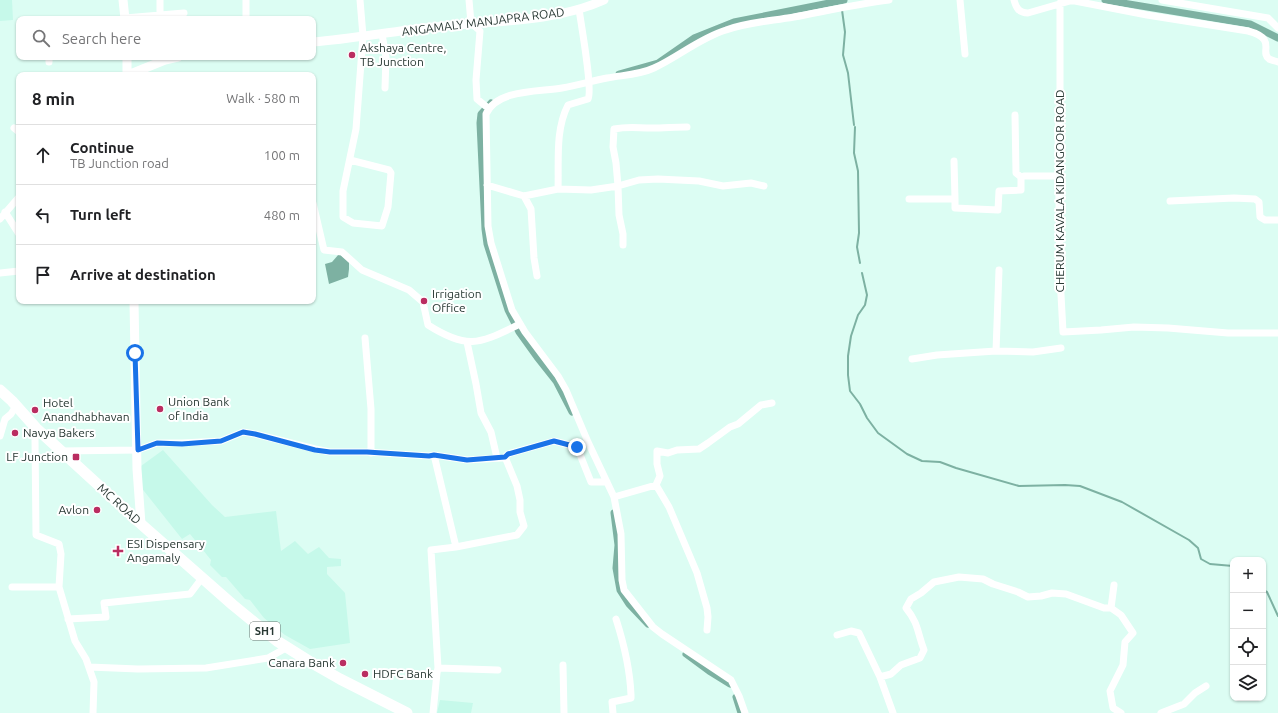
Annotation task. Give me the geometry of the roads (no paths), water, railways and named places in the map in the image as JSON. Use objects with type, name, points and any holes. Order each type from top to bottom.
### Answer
[{"type":"main road","points":[[123,0],[125,16]]},
{"type":"main road","name":"ANGAMALY MANJAPRA ROAD","points":[[316,42],[471,23],[550,16],[579,9],[604,0]]},
{"type":"main road","points":[[127,60],[127,72]]},
{"type":"main road","points":[[134,72],[164,60]]},
{"type":"main road","points":[[134,304],[138,469],[141,524]]},
{"type":"main road","name":"MC ROAD","points":[[0,390],[36,428],[62,450],[141,524],[232,605],[286,648],[340,679],[407,713]]},
{"type":"street","points":[[160,0],[160,14]]},
{"type":"street","points":[[246,0],[246,16]]},
{"type":"street","points":[[350,160],[389,170],[391,173],[388,207],[382,226],[353,223],[343,217],[343,191],[356,129],[363,36],[360,0]]},
{"type":"street","points":[[469,0],[471,23],[480,31],[476,80],[477,99],[488,108]]},
{"type":"street","points":[[745,713],[731,680],[662,634],[654,627],[624,590],[622,580],[621,534],[614,497],[566,390],[558,376],[520,324],[512,310],[489,235],[485,119],[488,108],[501,98],[516,93],[560,88],[589,79],[640,73],[653,68],[711,36],[727,29],[751,23],[889,0]]},
{"type":"street","points":[[960,0],[965,54]]},
{"type":"street","points":[[1014,0],[1018,10],[1024,13],[1070,1],[1083,2],[1140,14],[1254,33],[1264,39],[1266,43],[1266,56],[1278,62]]},
{"type":"street","points":[[1162,0],[1268,18],[1278,28]]},
{"type":"street","name":"CHERUM KAVALA KIDANGOOR ROAD","points":[[1060,3],[1060,118],[1058,128],[1058,176],[1060,276],[1063,332],[1134,327],[1228,333],[1278,333]]},
{"type":"street","points":[[558,189],[560,134],[563,115],[568,105],[589,98],[589,79],[579,9]]},
{"type":"street","points":[[142,16],[184,13]]},
{"type":"street","points":[[382,34],[386,56],[385,88]]},
{"type":"street","points":[[1015,115],[1016,173],[1021,177],[1058,176]]},
{"type":"street","points":[[623,245],[623,234],[619,215],[616,163],[613,147],[614,129],[629,126],[653,128],[670,126],[687,127]]},
{"type":"street","points":[[954,161],[955,208],[998,210],[999,191],[1021,190],[1021,177]]},
{"type":"street","points":[[487,185],[524,196],[558,189],[592,190],[618,186],[638,180],[699,181],[723,186],[751,183],[764,186]]},
{"type":"street","points":[[524,196],[530,209],[537,276]]},
{"type":"street","points":[[1170,201],[1234,198],[1256,199],[1259,202],[1260,218],[1265,220],[1278,220]]},
{"type":"street","points":[[909,199],[955,199]]},
{"type":"street","points":[[0,219],[16,200]]},
{"type":"street","points":[[5,212],[16,229]]},
{"type":"street","points":[[316,216],[324,250],[342,252],[362,270],[409,290],[423,302],[428,326],[446,337],[467,342],[484,340],[520,324]]},
{"type":"street","points":[[0,272],[16,270]]},
{"type":"street","points":[[996,351],[998,270]]},
{"type":"street","points":[[365,338],[371,409],[371,453]]},
{"type":"street","points":[[433,713],[438,668],[431,550],[456,547],[517,535],[524,526],[520,512],[520,500],[517,486],[501,458],[491,432],[481,413],[467,342]]},
{"type":"street","points":[[912,359],[936,355],[996,351],[1033,352],[1061,348]]},
{"type":"street","points":[[656,485],[660,476],[657,464],[657,451],[668,452],[699,449],[730,427],[738,424],[761,405],[772,403]]},
{"type":"street","points":[[0,436],[5,419],[11,414],[16,406]]},
{"type":"street","points":[[36,428],[36,535],[59,544],[61,554],[59,588],[75,641],[86,659],[94,682],[93,713]]},
{"type":"street","points":[[62,450],[138,450],[157,443],[182,444],[221,441],[243,432],[315,450],[330,452],[434,455],[467,460],[501,458],[508,454],[554,441],[577,447],[591,482],[607,482]]},
{"type":"street","points":[[434,455],[456,547]]},
{"type":"street","points":[[614,497],[656,485]]},
{"type":"street","points":[[656,485],[668,507],[697,573],[707,608],[708,617],[706,630]]},
{"type":"street","points":[[880,676],[891,674],[901,665],[920,658],[924,650],[918,626],[914,617],[906,608],[911,598],[921,593],[934,582],[959,576],[983,578],[993,584],[1028,596],[1041,596],[1052,593],[1066,594],[1104,608],[1111,608],[1121,615],[1132,633],[1125,642],[1122,666],[1110,691],[1113,708],[1121,713]]},
{"type":"street","points":[[68,619],[106,617],[104,603],[190,594],[202,578]]},
{"type":"street","points":[[1111,608],[1114,585]]},
{"type":"street","points":[[12,587],[59,588]]},
{"type":"street","points":[[613,713],[612,702],[631,698],[630,679],[624,647],[616,619]]},
{"type":"street","points":[[837,635],[851,631],[859,634],[880,676],[893,713]]},
{"type":"street","points":[[89,667],[138,669],[206,668],[268,658],[286,648]]},
{"type":"street","points":[[563,665],[564,713]]},
{"type":"street","points":[[438,668],[498,670]]},
{"type":"street","points":[[1161,713],[1184,704],[1195,693],[1206,686]]},
{"type":"waterway","points":[[619,74],[658,63],[694,38],[734,22],[844,0]]},
{"type":"waterway","points":[[1105,0],[1250,24],[1278,38]]},
{"type":"waterway","points":[[842,10],[845,32],[843,55],[848,73],[854,125]]},
{"type":"waterway","points":[[491,103],[481,114],[480,123],[487,244],[508,310],[519,332],[556,381],[572,412]]},
{"type":"waterway","points":[[855,127],[854,153],[858,171],[859,233],[857,247],[860,263]]},
{"type":"waterway","points":[[862,273],[867,295],[865,305],[858,315],[851,336],[848,356],[848,375],[850,391],[878,433],[907,454],[922,461],[940,462],[1019,486],[1080,486],[1122,502],[1189,540],[1198,548],[1201,559],[1210,564],[1230,566]]},
{"type":"waterway","points":[[614,513],[618,545],[616,568],[620,590],[629,604],[648,624]]},
{"type":"waterway","points":[[1266,592],[1278,616]]},
{"type":"waterway","points":[[686,654],[730,684]]},
{"type":"waterway","points":[[736,697],[741,713]]},
{"type":"place","name":"Akshaya Centre, TB Junction","points":[[352,55]]},
{"type":"place","name":"Irrigation Office","points":[[424,301]]},
{"type":"place","name":"Union Bank of India","points":[[160,409]]},
{"type":"place","name":"Hotel Anandhabhavan","points":[[35,410]]},
{"type":"place","name":"Navya Bakers","points":[[15,433]]},
{"type":"place","name":"LF Junction","points":[[76,457]]},
{"type":"place","name":"Avlon","points":[[97,510]]},
{"type":"place","name":"ESI Dispensary Angamaly","points":[[118,551]]},
{"type":"place","name":"Canara Bank","points":[[343,663]]},
{"type":"place","name":"HDFC Bank","points":[[365,674]]}]
